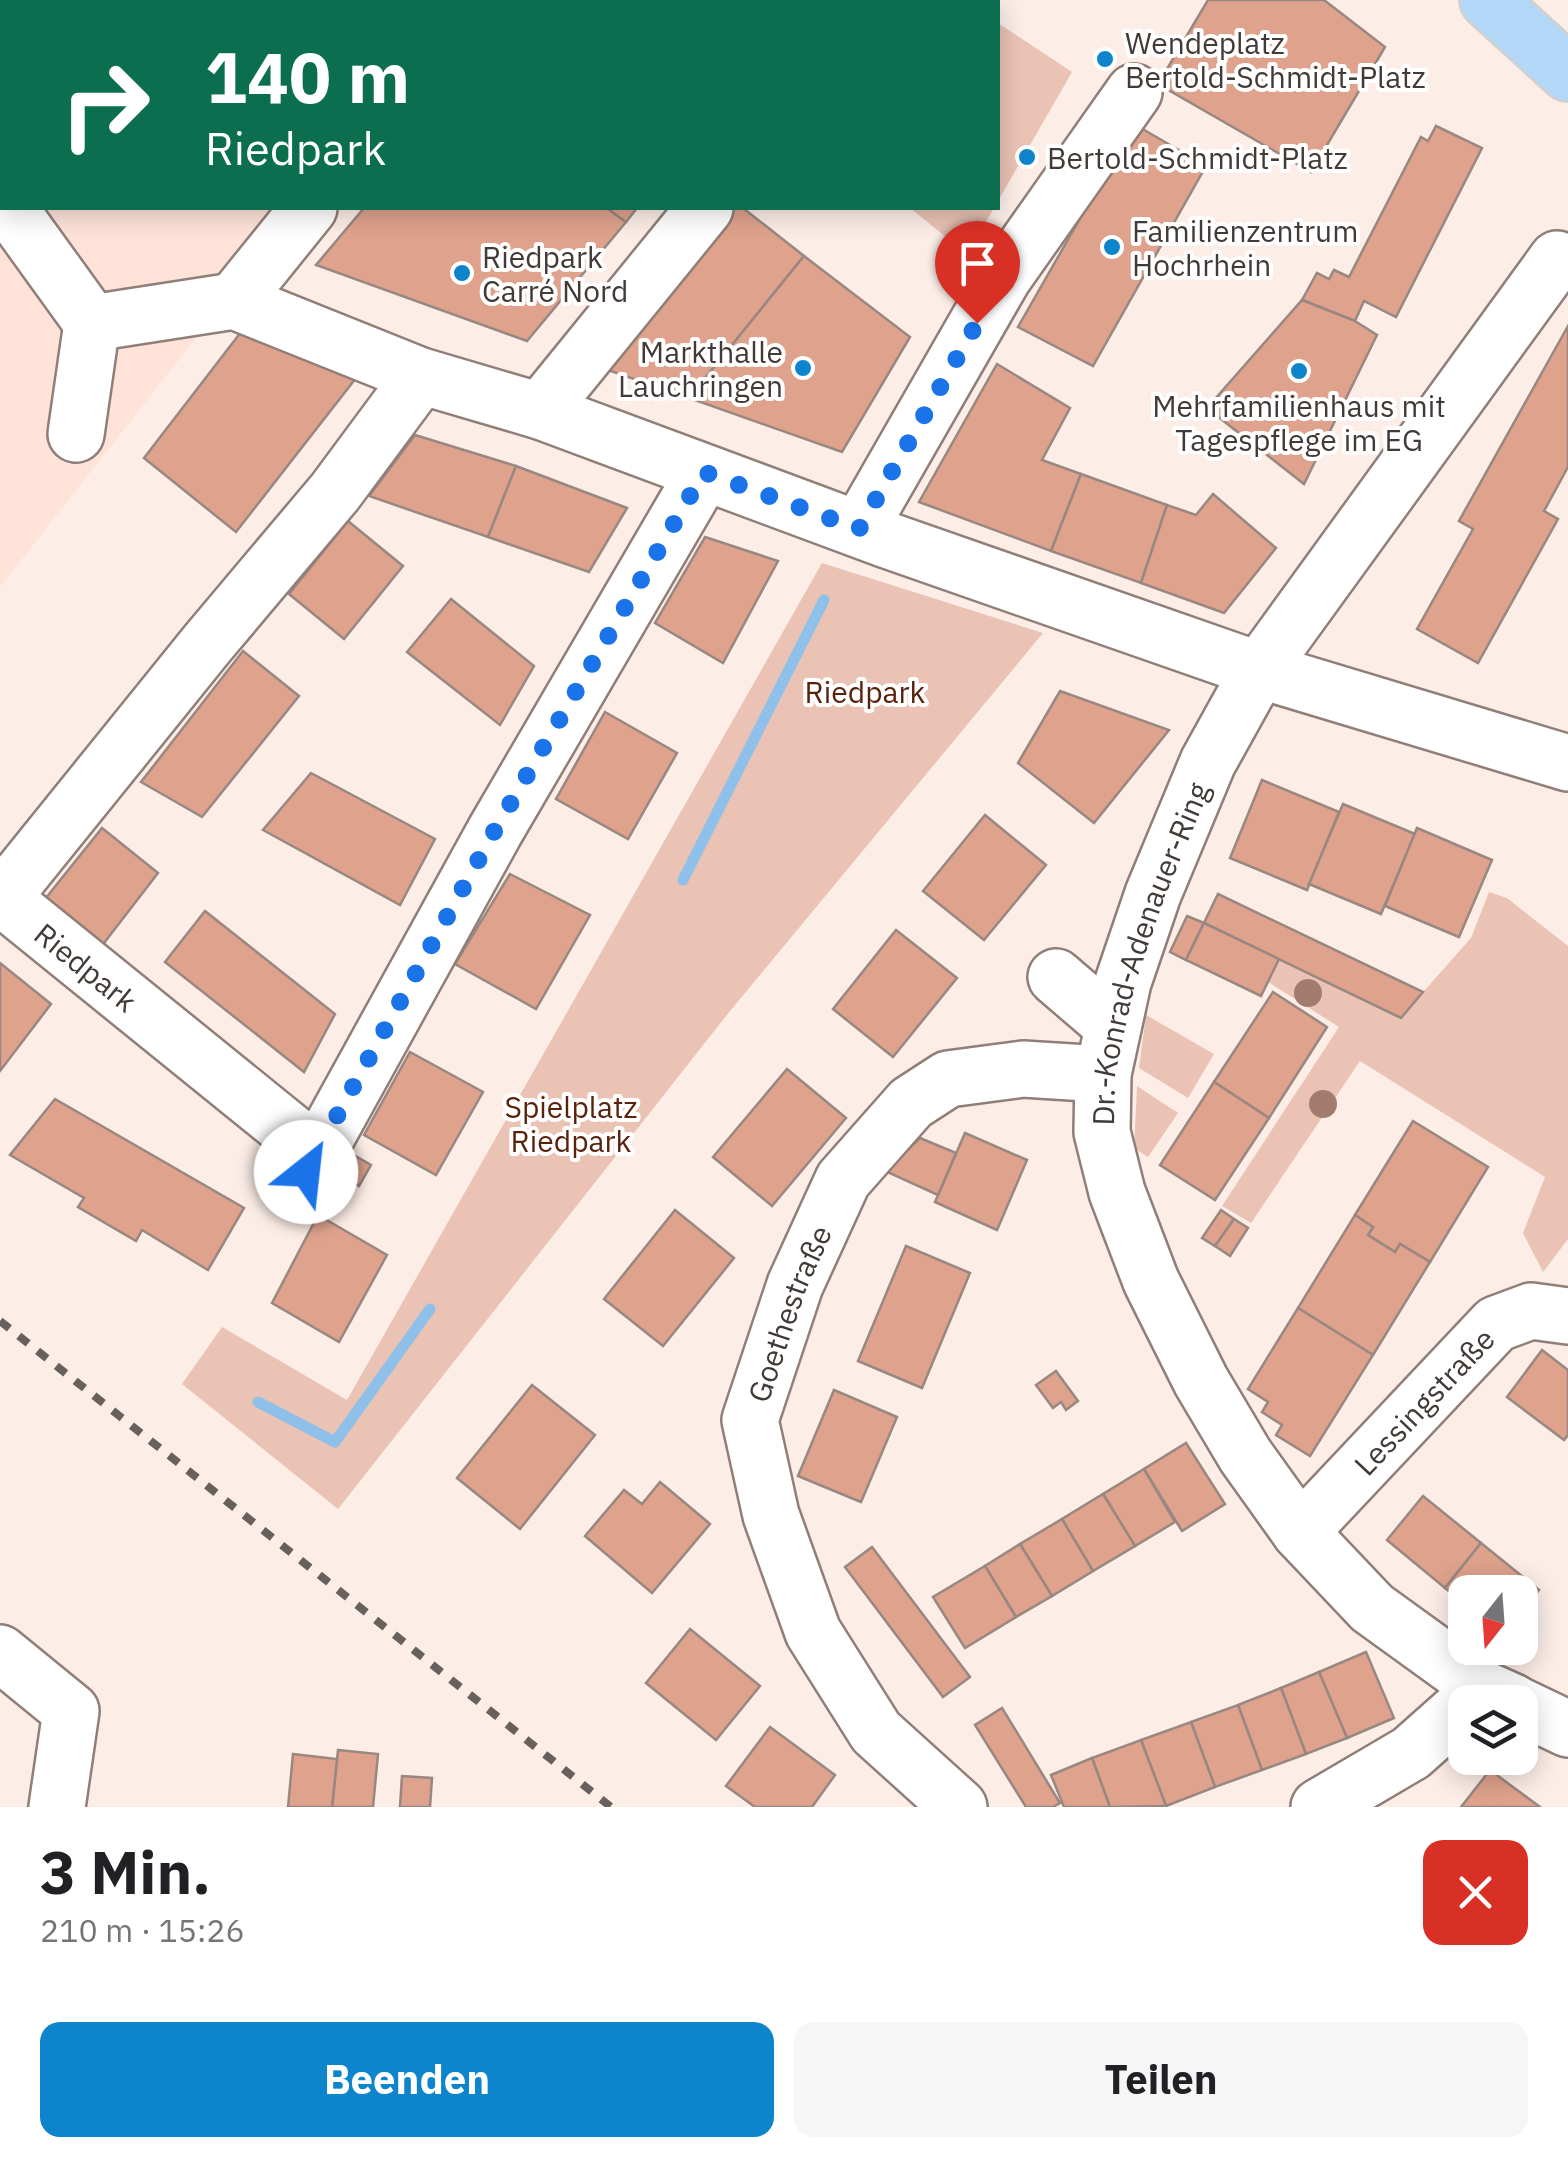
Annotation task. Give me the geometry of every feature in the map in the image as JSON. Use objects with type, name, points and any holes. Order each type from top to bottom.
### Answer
[{"type":"main road","points":[[1488,0],[1568,73]]},
{"type":"street","points":[[859,529],[1003,278],[1134,92]]},
{"type":"street","points":[[10,210],[92,322],[76,434]]},
{"type":"street","points":[[234,302],[306,210]]},
{"type":"street","points":[[540,411],[703,210]]},
{"type":"street","name":"Dr.-Konrad-Adenauer-Ring","points":[[1470,1685],[1372,1608],[1300,1532],[1245,1454],[1201,1381],[1151,1281],[1116,1192],[1102,1132],[1108,1050],[1124,982],[1160,877],[1251,667],[1557,260]]},
{"type":"street","points":[[92,322],[234,302],[420,376],[540,411],[1251,667],[1568,762]]},
{"type":"street","name":"Riedpark","points":[[420,376],[335,492],[2,898],[312,1162],[495,830],[704,472]]},
{"type":"street","points":[[1056,977],[1108,1050]]},
{"type":"street","name":"Goethestraße","points":[[959,1807],[876,1732],[813,1632],[771,1515],[750,1420],[794,1286],[844,1180],[910,1103],[948,1079],[1023,1069],[1108,1050]]},
{"type":"street","name":"Lessingstraße","points":[[1300,1532],[1496,1324],[1531,1311],[1568,1316]]},
{"type":"street","points":[[0,1652],[71,1710],[56,1807]]},
{"type":"street","name":"Dr.-Konrad-Adenauer-Ring","points":[[1538,1718],[1568,1729]]},
{"type":"street","points":[[1319,1807],[1448,1729]]},
{"type":"shaded area","points":[[0,210],[296,210],[0,587]]},
{"type":"green space","points":[[1000,24],[1072,72],[1000,198]]},
{"type":"green space","points":[[912,210],[993,210],[967,254]]},
{"type":"green space","name":"Riedpark","points":[[822,563],[1043,633],[726,1016],[338,1509],[182,1384],[222,1327],[347,1400]]},
{"type":"green space","points":[[1489,892],[1507,898],[1568,946],[1568,1239],[1543,1272],[1523,1233],[1545,1177],[1360,1061],[1251,1223],[1222,1206],[1339,1027],[1268,982],[1279,959],[1401,1017],[1471,938]]},
{"type":"green space","points":[[1146,1015],[1214,1054],[1188,1098],[1139,1068]]},
{"type":"green space","points":[[1137,1086],[1178,1113],[1148,1157],[1134,1148]]},
{"type":"building","points":[[1208,0],[1324,0],[1385,47],[1311,172],[1158,84]]},
{"type":"building","name":"Familienzentrum Hochrhein","points":[[1134,124],[1206,166],[1093,366],[1018,327]]},
{"type":"building","points":[[1436,126],[1482,148],[1396,317],[1364,301],[1355,321],[1302,300],[1317,273],[1329,279],[1334,270],[1349,277],[1421,137],[1428,141]]},
{"type":"building","name":"Riedpark Carré Nord","points":[[362,210],[610,210],[626,222],[527,341],[316,265]]},
{"type":"building","name":"Riedpark Carré Nord","points":[[610,210],[635,210],[626,222]]},
{"type":"building","points":[[722,210],[746,210],[804,256],[689,398],[596,366]]},
{"type":"building","name":"Markthalle Lauchringen","points":[[804,256],[910,337],[842,452],[689,398]]},
{"type":"building","name":"Mehrfamilienhaus mit Tagespflege im EG","points":[[1302,300],[1355,321],[1377,335],[1304,484],[1207,408]]},
{"type":"building","points":[[1568,326],[1568,467],[1544,511],[1558,519],[1478,663],[1417,629],[1473,529],[1459,521]]},
{"type":"building","points":[[241,332],[356,378],[236,532],[144,458]]},
{"type":"building","points":[[997,364],[1070,408],[1042,460],[1081,474],[1051,551],[919,502]]},
{"type":"building","points":[[415,435],[516,466],[488,537],[369,496]]},
{"type":"building","points":[[516,466],[627,508],[589,572],[488,537]]},
{"type":"building","points":[[1081,474],[1167,505],[1141,583],[1051,551]]},
{"type":"building","points":[[1213,494],[1276,548],[1224,613],[1141,583],[1167,505],[1196,515]]},
{"type":"building","points":[[348,521],[403,566],[344,639],[289,594]]},
{"type":"building","points":[[705,537],[778,561],[723,663],[655,623]]},
{"type":"building","points":[[451,599],[534,666],[500,725],[407,652]]},
{"type":"building","points":[[243,651],[299,696],[202,817],[141,782]]},
{"type":"building","points":[[1060,691],[1169,730],[1094,823],[1018,763]]},
{"type":"building","points":[[605,712],[677,753],[628,839],[556,799]]},
{"type":"building","points":[[311,773],[435,839],[400,905],[263,830]]},
{"type":"building","points":[[1262,780],[1339,812],[1307,890],[1230,858]]},
{"type":"building","points":[[1343,804],[1415,834],[1381,914],[1309,884]]},
{"type":"building","points":[[985,815],[1046,865],[984,940],[923,891]]},
{"type":"building","points":[[102,828],[158,873],[101,947],[45,899]]},
{"type":"building","points":[[1417,828],[1492,860],[1459,937],[1385,906]]},
{"type":"building","points":[[510,874],[590,915],[536,1009],[455,964]]},
{"type":"building","points":[[1218,894],[1423,992],[1401,1018],[1204,923]]},
{"type":"building","points":[[205,911],[335,1014],[304,1072],[165,962]]},
{"type":"building","points":[[1187,916],[1204,923],[1186,960],[1170,952]]},
{"type":"building","points":[[1204,923],[1279,959],[1261,996],[1186,960]]},
{"type":"building","points":[[896,930],[957,978],[893,1057],[833,1009]]},
{"type":"building","points":[[0,963],[51,1004],[0,1071]]},
{"type":"building","points":[[1273,992],[1327,1027],[1269,1118],[1214,1082]]},
{"type":"building","points":[[410,1052],[483,1092],[436,1175],[364,1135]]},
{"type":"building","points":[[787,1069],[846,1118],[772,1206],[713,1157]]},
{"type":"building","points":[[1214,1082],[1269,1118],[1215,1200],[1160,1165]]},
{"type":"building","points":[[55,1099],[244,1208],[208,1270],[142,1230],[136,1241],[78,1207],[84,1198],[10,1155]]},
{"type":"building","points":[[1413,1121],[1488,1167],[1430,1262],[1400,1244],[1395,1252],[1368,1235],[1373,1227],[1355,1215]]},
{"type":"building","points":[[965,1133],[1027,1160],[997,1230],[935,1202]]},
{"type":"building","points":[[920,1138],[956,1153],[938,1195],[885,1171]]},
{"type":"building","points":[[352,1154],[371,1165],[359,1186],[340,1175]]},
{"type":"building","points":[[675,1210],[734,1258],[663,1346],[604,1299]]},
{"type":"building","points":[[1221,1210],[1234,1219],[1215,1246],[1202,1238]]},
{"type":"building","points":[[318,1215],[387,1255],[339,1342],[272,1303]]},
{"type":"building","points":[[1355,1215],[1373,1227],[1368,1235],[1395,1252],[1400,1244],[1430,1262],[1373,1355],[1298,1308]]},
{"type":"building","points":[[1234,1219],[1248,1228],[1230,1256],[1215,1246]]},
{"type":"building","points":[[906,1246],[970,1273],[922,1388],[858,1361]]},
{"type":"building","points":[[1298,1308],[1373,1355],[1310,1456],[1276,1435],[1282,1425],[1262,1412],[1268,1402],[1248,1389]]},
{"type":"building","points":[[1542,1350],[1568,1370],[1568,1435],[1564,1440],[1507,1397]]},
{"type":"building","points":[[1056,1371],[1078,1401],[1066,1410],[1061,1402],[1053,1408],[1036,1385]]},
{"type":"building","points":[[532,1385],[595,1435],[520,1529],[457,1478]]},
{"type":"building","points":[[834,1390],[897,1417],[861,1502],[798,1476]]},
{"type":"building","points":[[1186,1443],[1225,1504],[1182,1531],[1144,1469]]},
{"type":"building","points":[[1144,1469],[1175,1522],[1135,1546],[1103,1494]]},
{"type":"building","points":[[660,1482],[710,1524],[652,1593],[585,1536],[624,1490],[642,1504]]},
{"type":"building","points":[[1103,1494],[1135,1546],[1093,1571],[1062,1519]]},
{"type":"building","points":[[1423,1496],[1481,1543],[1455,1575],[1448,1575],[1445,1588],[1387,1540]]},
{"type":"building","points":[[1062,1519],[1093,1571],[1052,1596],[1020,1544]]},
{"type":"building","points":[[1481,1543],[1520,1575],[1455,1575]]},
{"type":"building","points":[[1020,1544],[1052,1596],[1016,1617],[985,1566]]},
{"type":"building","points":[[872,1547],[970,1677],[943,1697],[845,1567]]},
{"type":"building","points":[[985,1566],[1016,1617],[965,1648],[933,1597]]},
{"type":"building","points":[[690,1629],[760,1686],[716,1740],[646,1683]]},
{"type":"building","points":[[1366,1652],[1394,1718],[1347,1738],[1319,1672]]},
{"type":"building","points":[[1319,1672],[1347,1738],[1306,1754],[1281,1688]]},
{"type":"building","points":[[1281,1688],[1306,1754],[1262,1770],[1238,1705]]},
{"type":"building","points":[[1238,1705],[1262,1770],[1215,1787],[1191,1722]]},
{"type":"building","points":[[1002,1708],[1060,1803],[1053,1807],[1026,1807],[975,1725]]},
{"type":"building","points":[[1191,1722],[1215,1787],[1166,1806],[1141,1740]]},
{"type":"building","points":[[770,1727],[835,1775],[812,1807],[755,1807],[726,1786]]},
{"type":"building","points":[[1141,1740],[1166,1806],[1110,1807],[1092,1758]]},
{"type":"building","points":[[338,1750],[378,1754],[373,1807],[332,1807]]},
{"type":"building","points":[[293,1754],[337,1759],[332,1807],[288,1807]]},
{"type":"building","points":[[1092,1758],[1110,1807],[1064,1807],[1051,1775]]},
{"type":"building","points":[[1486,1775],[1497,1775],[1540,1807],[1461,1807]]},
{"type":"building","points":[[402,1776],[432,1778],[430,1807],[400,1807]]},
{"type":"waterway","points":[[683,880],[824,600]]},
{"type":"waterway","points":[[258,1402],[335,1442],[430,1309]]},
{"type":"railway","points":[[0,1321],[611,1807]]},
{"type":"place","name":"Wendeplatz Bertold-Schmidt-Platz","points":[[1105,59]]},
{"type":"place","name":"Bertold-Schmidt-Platz","points":[[1027,157]]},
{"type":"place","name":"Familienzentrum Hochrhein","points":[[1112,247]]},
{"type":"place","name":"Riedpark Carré Nord","points":[[462,273]]},
{"type":"place","name":"Markthalle Lauchringen","points":[[803,368]]},
{"type":"place","name":"Mehrfamilienhaus mit Tagespflege im EG","points":[[1299,371]]},
{"type":"route","points":[[306,1172],[495,830],[704,472],[859,529],[977,323]]},
{"type":"park label","name":"Spielplatz Riedpark","points":[[571,1123]]}]
